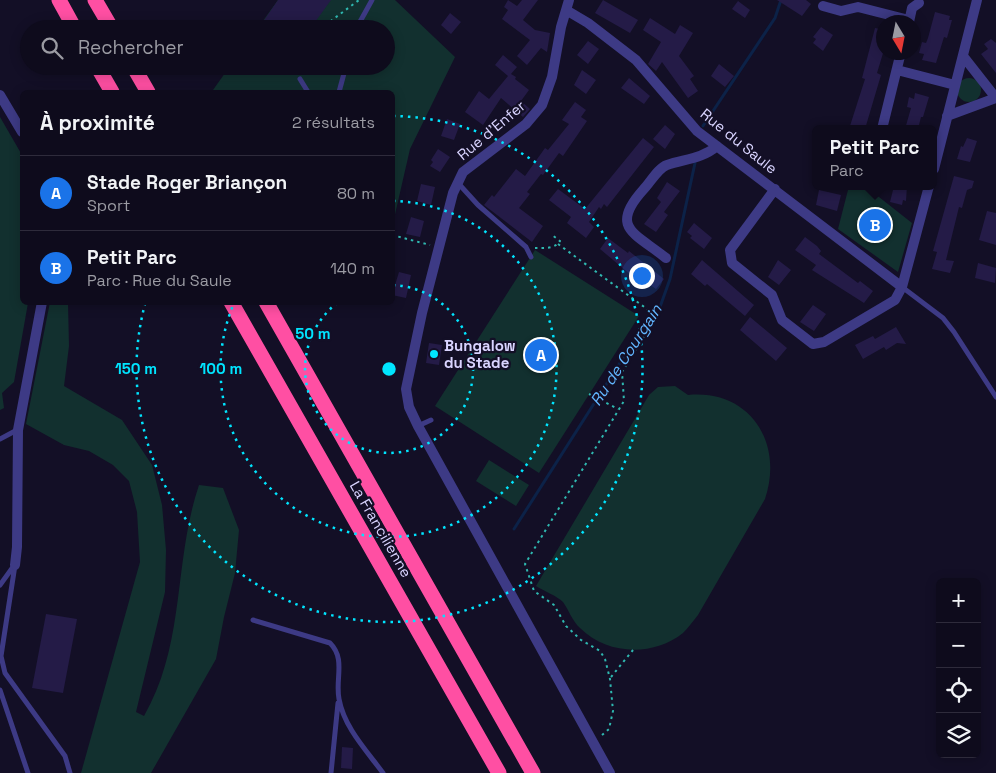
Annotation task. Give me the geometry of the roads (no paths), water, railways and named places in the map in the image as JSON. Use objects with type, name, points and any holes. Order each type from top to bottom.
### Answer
[{"type":"highway","points":[[59,0],[71,20]]},
{"type":"highway","points":[[96,0],[107,20]]},
{"type":"highway","points":[[102,75],[111,90]]},
{"type":"highway","points":[[138,75],[147,90]]},
{"type":"highway","name":"La Francilienne","points":[[234,305],[499,773]]},
{"type":"highway","name":"La Francilienne","points":[[268,305],[533,773]]},
{"type":"street","points":[[937,157],[977,0]]},
{"type":"street","points":[[910,15],[912,8],[919,2]]},
{"type":"street","name":"Rue du Saule","points":[[567,5],[636,60],[697,131],[902,287]]},
{"type":"street","name":"Rue d'Enfer","points":[[567,5],[552,76],[542,105],[526,124],[463,172],[453,193],[422,313],[406,388],[409,407],[418,426],[610,773]]},
{"type":"street","points":[[823,6],[842,10],[858,7],[885,15]]},
{"type":"street","points":[[947,116],[996,98],[963,56]]},
{"type":"street","points":[[883,125],[899,60]]},
{"type":"street","points":[[897,70],[955,85]]},
{"type":"street","points":[[0,96],[20,129]]},
{"type":"street","points":[[666,258],[628,228],[626,218],[629,206],[665,166],[707,154],[717,146]]},
{"type":"street","points":[[775,189],[730,250],[732,263],[772,295],[782,320],[813,344],[824,342],[895,300],[902,287],[928,190]]},
{"type":"street","points":[[15,565],[18,430],[41,305]]},
{"type":"lane","points":[[361,20],[372,0]]},
{"type":"lane","points":[[340,90],[344,75]]},
{"type":"lane","points":[[300,79],[307,90]]},
{"type":"lane","points":[[458,183],[478,205],[526,247],[531,256]]},
{"type":"lane","points":[[902,287],[943,318],[996,397]]},
{"type":"lane","points":[[418,426],[431,420]]},
{"type":"lane","points":[[0,439],[18,430]]},
{"type":"lane","points":[[0,585],[15,565]]},
{"type":"lane","points":[[15,565],[1,656],[2,666],[5,673],[65,756],[70,773]]},
{"type":"lane","points":[[253,620],[330,643],[336,649],[339,659],[338,697],[331,773]]},
{"type":"lane","points":[[0,690],[28,773]]},
{"type":"lane","points":[[338,697],[342,713],[351,729],[383,773]]},
{"type":"waterway","name":"Ru de Courgain","points":[[703,126],[775,18],[781,0]]},
{"type":"waterway","name":"Ru de Courgain","points":[[514,529],[648,319],[660,307],[670,279],[695,163]]},
{"type":"place","name":"Petit Parc","points":[[875,225]]},
{"type":"place","name":"Bungalow du Stade","points":[[434,354]]},
{"type":"place","name":"Stade Roger Briançon","points":[[541,355]]}]
